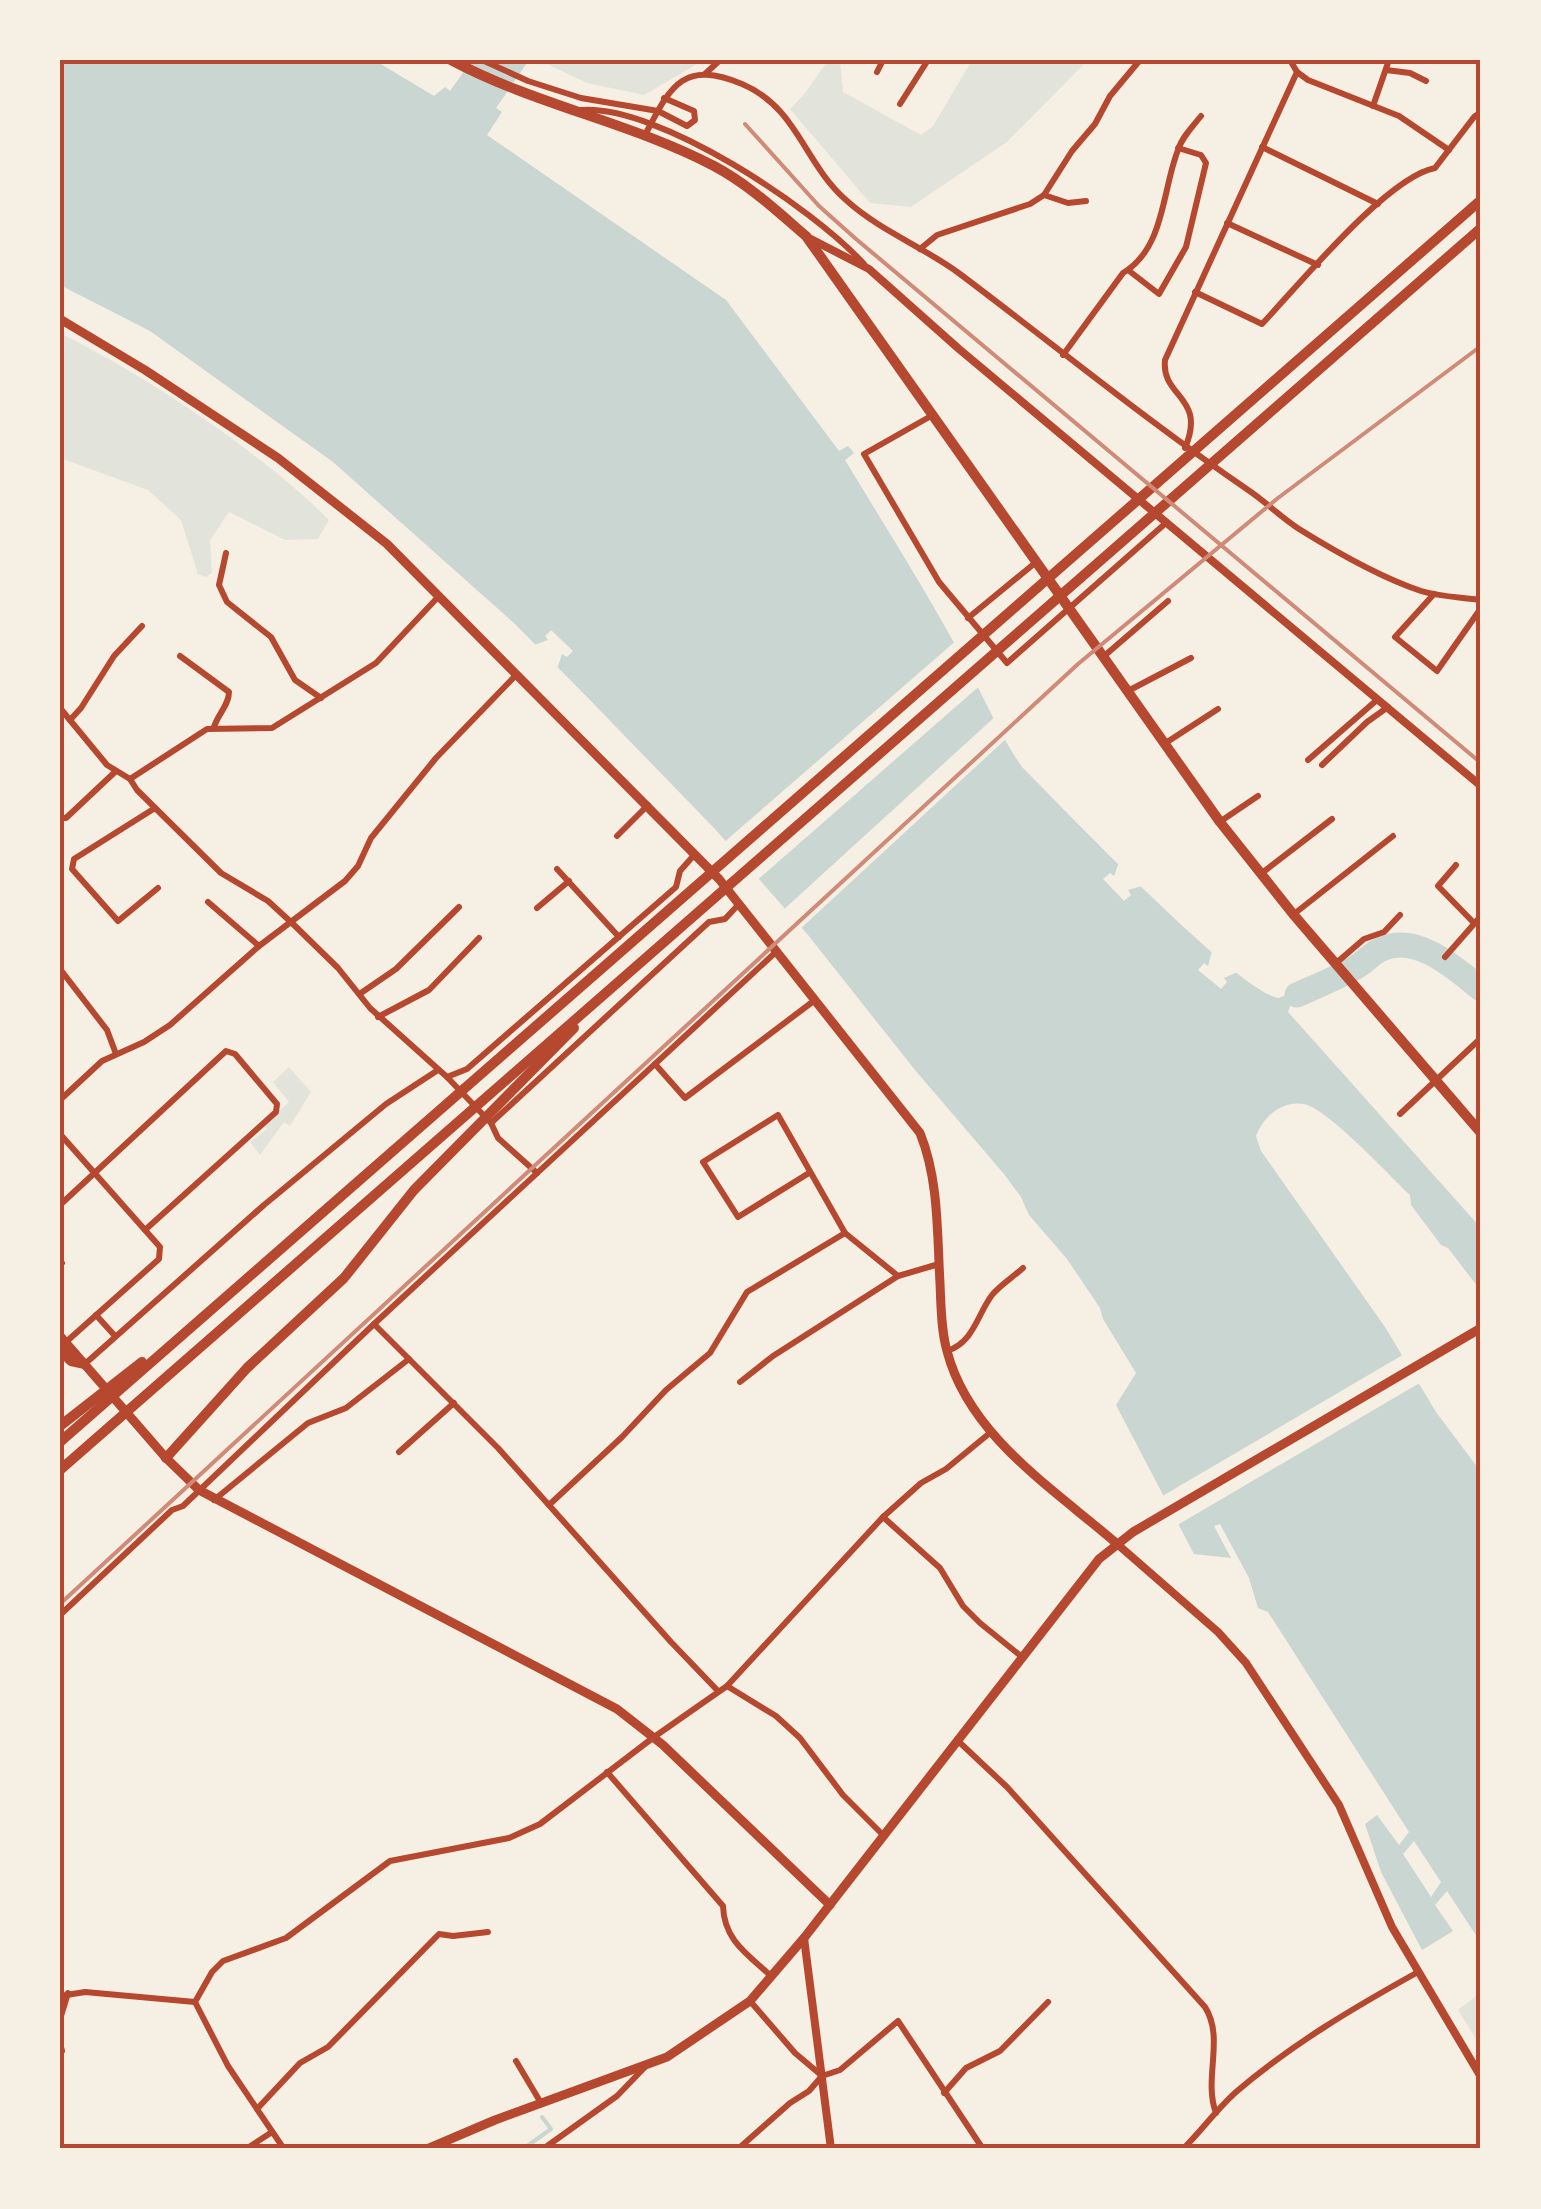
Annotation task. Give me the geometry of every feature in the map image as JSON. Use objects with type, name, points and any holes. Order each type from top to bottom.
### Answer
[{"type":"highway","points":[[457,62],[512,89],[645,136],[714,166],[738,180],[806,236],[1220,822],[1292,914],[1481,1133]]},
{"type":"highway","points":[[60,1442],[88,1410],[202,1317],[1481,200]]},
{"type":"highway","points":[[60,1470],[1481,228]]},
{"type":"highway","points":[[166,1458],[247,1368],[344,1278],[414,1190],[474,1126],[662,942]]},
{"type":"highway","points":[[62,1343],[71,1361],[85,1364]]},
{"type":"highway","points":[[60,1426],[88,1410]]},
{"type":"main road","points":[[60,319],[278,458],[374,532],[648,805],[740,904],[920,1133],[932,1171],[947,1352],[964,1390],[992,1432],[1116,1543]]},
{"type":"main road","points":[[427,2149],[646,2066],[683,2048],[750,2001],[830,1905],[1098,1558],[1135,1530],[1480,1328]]},
{"type":"main road","points":[[85,1364],[166,1458],[199,1490],[594,1696],[654,1736],[830,1905]]},
{"type":"street","points":[[482,60],[528,81],[581,98],[658,111],[687,126],[695,120],[690,107],[664,98]]},
{"type":"street","points":[[645,136],[664,98],[679,82],[704,75],[720,60]]},
{"type":"street","points":[[876,72],[884,60]]},
{"type":"street","points":[[900,104],[928,60]]},
{"type":"street","points":[[920,250],[936,235],[1030,204],[1044,195],[1095,124],[1110,96],[1140,60]]},
{"type":"street","points":[[1290,60],[1308,80],[1400,116],[1449,150]]},
{"type":"street","points":[[1373,106],[1390,60]]},
{"type":"street","points":[[1386,70],[1410,72],[1426,81]]},
{"type":"street","points":[[1185,448],[1193,429],[1191,413],[1164,370],[1170,346],[1297,72]]},
{"type":"street","points":[[704,75],[739,83],[766,96],[786,115],[816,169],[870,220],[958,272],[1185,448],[1299,529],[1402,584],[1434,594],[1481,600]]},
{"type":"street","points":[[571,111],[594,110],[651,124],[702,146],[751,174],[854,253],[1481,786]]},
{"type":"street","points":[[1195,292],[1262,324],[1378,204],[1424,170],[1436,168],[1481,112]]},
{"type":"street","points":[[1063,355],[1128,270],[1136,266],[1156,233],[1178,148],[1201,116]]},
{"type":"street","points":[[1262,147],[1378,204]]},
{"type":"street","points":[[1128,270],[1160,294],[1186,247],[1206,163],[1201,155],[1178,148]]},
{"type":"street","points":[[1044,195],[1068,203],[1086,202]]},
{"type":"street","points":[[1227,223],[1318,266]]},
{"type":"street","points":[[806,236],[869,269]]},
{"type":"street","points":[[931,416],[864,454],[939,582],[1008,663],[1167,522]]},
{"type":"street","points":[[226,553],[220,585],[228,602],[272,637],[295,680],[321,698]]},
{"type":"street","points":[[968,618],[1035,563]]},
{"type":"street","points":[[1434,594],[1395,637],[1436,672],[1481,608]]},
{"type":"street","points":[[130,779],[214,727],[265,730],[321,698],[388,652],[439,596]]},
{"type":"street","points":[[1102,658],[1168,600]]},
{"type":"street","points":[[70,720],[114,656],[142,626]]},
{"type":"street","points":[[180,656],[230,692],[214,727]]},
{"type":"street","points":[[1126,692],[1192,658]]},
{"type":"street","points":[[60,1100],[95,1066],[170,1025],[259,946],[354,872],[370,838],[517,674]]},
{"type":"street","points":[[1308,760],[1378,699]]},
{"type":"street","points":[[1322,765],[1335,758],[1367,722],[1388,707]]},
{"type":"street","points":[[60,708],[116,771],[130,779],[221,873],[255,892],[292,923],[378,1016],[448,1077],[491,1123],[498,1138],[536,1173]]},
{"type":"street","points":[[1162,744],[1218,709]]},
{"type":"street","points":[[60,818],[66,818],[116,771]]},
{"type":"street","points":[[1220,822],[1258,796]]},
{"type":"street","points":[[617,836],[648,805]]},
{"type":"street","points":[[154,808],[74,859],[72,869],[118,922],[158,888]]},
{"type":"street","points":[[1260,874],[1332,819]]},
{"type":"street","points":[[1292,914],[1393,836]]},
{"type":"street","points":[[448,1077],[468,1069],[676,887],[680,871],[696,854]]},
{"type":"street","points":[[1456,865],[1438,886],[1474,923]]},
{"type":"street","points":[[558,869],[618,937]]},
{"type":"street","points":[[538,908],[569,881]]},
{"type":"street","points":[[208,902],[259,946]]},
{"type":"street","points":[[491,1123],[709,922],[725,919],[740,904]]},
{"type":"street","points":[[360,993],[396,969],[460,907]]},
{"type":"street","points":[[1336,965],[1364,939],[1384,932],[1400,916]]},
{"type":"street","points":[[1445,957],[1481,916]]},
{"type":"street","points":[[378,1016],[418,998],[478,943]]},
{"type":"street","points":[[60,1615],[172,1510],[183,1506],[536,1173],[778,952]]},
{"type":"street","points":[[60,969],[106,1030],[116,1054]]},
{"type":"street","points":[[447,972],[454,979]]},
{"type":"street","points":[[655,1064],[684,1098],[816,1000]]},
{"type":"street","points":[[1400,1114],[1481,1038]]},
{"type":"street","points":[[60,1204],[226,1051],[235,1054],[277,1104],[276,1112],[145,1230]]},
{"type":"street","points":[[85,1364],[386,1104],[438,1070]]},
{"type":"street","points":[[809,1174],[738,1217],[703,1162],[778,1115],[845,1233],[898,1276]]},
{"type":"street","points":[[60,1134],[160,1247],[159,1259],[62,1343]]},
{"type":"street","points":[[548,1505],[666,1390],[710,1353],[747,1292],[845,1233]]},
{"type":"street","points":[[740,1382],[772,1356],[898,1276],[939,1264]]},
{"type":"street","points":[[947,1352],[973,1331],[996,1290],[1023,1268]]},
{"type":"street","points":[[96,1315],[114,1336]]},
{"type":"street","points":[[374,1324],[454,1403],[718,1691]]},
{"type":"street","points":[[214,1500],[308,1423],[346,1408],[409,1359]]},
{"type":"street","points":[[399,1452],[454,1403]]},
{"type":"street","points":[[195,2002],[212,1972],[224,1961],[286,1938],[390,1861],[521,1834],[540,1824],[654,1736],[727,1686],[882,1517],[921,1483],[946,1469],[992,1432]]},
{"type":"street","points":[[882,1517],[940,1568],[980,1623],[1022,1657]]},
{"type":"street","points":[[1116,1543],[1218,1632],[1246,1663],[1332,1794],[1384,1912],[1481,2078]]},
{"type":"street","points":[[727,1686],[776,1716],[800,1738],[844,1794],[884,1836]]},
{"type":"street","points":[[957,1740],[1007,1787],[1212,2017],[1210,2079],[1216,2113]]},
{"type":"street","points":[[607,1772],[723,1906],[724,1925],[736,1944],[772,1976]]},
{"type":"street","points":[[257,2109],[300,2064],[328,2047],[439,1934],[488,1932]]},
{"type":"street","points":[[804,1938],[830,2149]]},
{"type":"street","points":[[1183,2149],[1266,2068],[1329,2023],[1418,1972]]},
{"type":"street","points":[[60,2019],[64,1994],[85,1992],[195,2002]]},
{"type":"street","points":[[750,2001],[795,2053],[822,2076]]},
{"type":"street","points":[[195,2002],[228,2066],[284,2149]]},
{"type":"street","points":[[944,2093],[966,2068],[1000,2051],[1048,2002]]},
{"type":"street","points":[[738,2149],[822,2076],[840,2070],[898,2021],[983,2149]]},
{"type":"street","points":[[516,2061],[542,2104]]},
{"type":"street","points":[[543,2149],[617,2096],[646,2066]]},
{"type":"street","points":[[246,2149],[272,2132]]},
{"type":"shaded area","points":[[60,60],[374,60],[434,96],[445,87],[450,91],[472,60],[529,60],[496,108],[502,112],[487,135],[726,300],[839,451],[848,446],[854,453],[845,460],[935,609],[1022,767],[1191,934],[1259,989],[1279,998],[1324,977],[1333,986],[1290,1006],[1288,1012],[1481,1228],[1481,1291],[1411,1205],[1410,1195],[1315,1109],[1296,1103],[1281,1107],[1268,1116],[1256,1136],[1261,1151],[1385,1327],[1436,1412],[1481,1472],[1481,1943],[1447,1891],[1435,1905],[1453,1931],[1422,1950],[1381,1872],[1365,1824],[1377,1815],[1399,1845],[1409,1832],[1268,1612],[1258,1608],[1249,1578],[1220,1524],[1214,1526],[1231,1558],[1194,1554],[1116,1405],[1136,1373],[1100,1308],[1067,1259],[1029,1215],[1004,1174],[808,935],[715,829],[515,624],[333,462],[150,331],[60,285]],"holes":[[[1414,1841],[1441,1882],[1431,1897],[1403,1854]]]},
{"type":"shaded area","points":[[547,60],[704,60],[644,95],[587,83],[547,64]]},
{"type":"shaded area","points":[[828,60],[840,60],[843,92],[921,135],[933,126],[972,60],[1088,60],[1007,142],[911,207],[870,203],[790,109]]},
{"type":"shaded area","points":[[60,333],[166,393],[270,468],[329,520],[318,539],[285,540],[229,512],[210,540],[212,573],[206,577],[198,574],[181,520],[148,490],[60,458]]},
{"type":"shaded area","points":[[289,1067],[311,1092],[290,1126],[284,1122],[260,1155],[250,1142],[267,1129],[264,1124],[289,1102],[273,1082]]},
{"type":"shaded area","points":[[1481,1992],[1481,2047],[1458,2010]]},
{"type":"pier","points":[[551,630],[573,651],[567,657],[562,654],[557,669],[534,645],[548,640],[545,636]]},
{"type":"pier","points":[[958,639],[983,683],[755,882],[722,844]]},
{"type":"pier","points":[[998,714],[1008,737],[798,931],[781,912]]},
{"type":"pier","points":[[1119,862],[1142,886],[1128,890],[1131,895],[1124,901],[1103,879],[1110,873],[1114,876]]},
{"type":"pier","points":[[1212,951],[1238,972],[1224,978],[1227,982],[1221,989],[1198,970],[1204,963],[1208,966]]},
{"type":"pier","points":[[1406,1353],[1423,1381],[1174,1527],[1159,1498]]},
{"type":"waterway","points":[[1297,995],[1395,945],[1422,949],[1481,989]]},
{"type":"waterway","points":[[523,2149],[551,2129],[542,2117]]},
{"type":"railway","points":[[745,124],[819,206],[856,239],[1481,763]]},
{"type":"railway","points":[[60,1604],[1078,664],[1278,498],[1481,346]]}]
